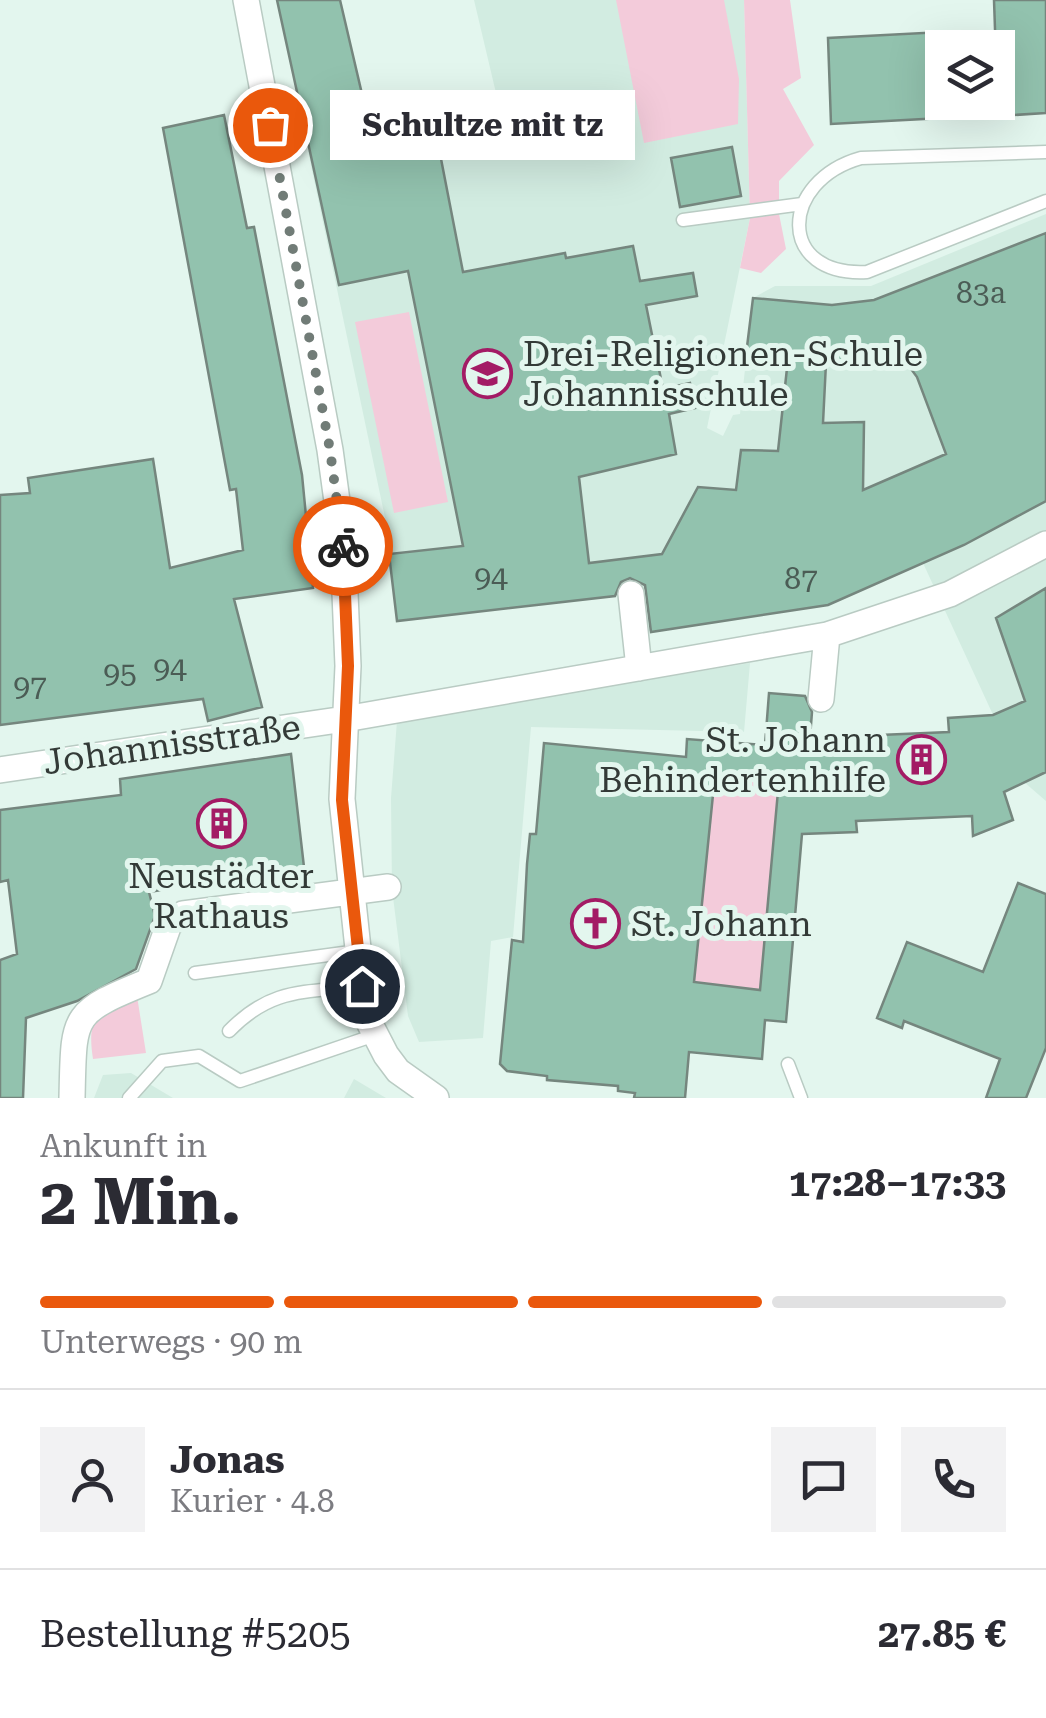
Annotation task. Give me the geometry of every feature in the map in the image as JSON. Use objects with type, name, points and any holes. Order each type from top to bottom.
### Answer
[{"type":"street","points":[[246,0],[330,450],[343,545],[348,666],[342,800],[362,986],[375,1036],[398,1071],[436,1098]]},
{"type":"street","name":"Johannisstraße","points":[[0,770],[346,719],[827,635],[950,594],[1046,544]]},
{"type":"street","points":[[631,594],[639,668]]},
{"type":"street","points":[[821,699],[827,635]]},
{"type":"street","points":[[72,1098],[72,1034],[91,1005],[149,981],[169,924],[183,914],[388,887]]},
{"type":"lane","points":[[1046,152],[861,158],[836,166],[815,181],[802,204],[800,229],[806,247],[821,265],[841,273],[892,264],[1046,201]]},
{"type":"lane","points":[[683,220],[802,204]]},
{"type":"lane","points":[[196,973],[358,950]]},
{"type":"lane","points":[[229,1031],[252,1007],[276,996],[362,986]]},
{"type":"lane","points":[[130,1098],[162,1061],[199,1056],[240,1081],[375,1036]]},
{"type":"lane","points":[[788,1064],[801,1098]]},
{"type":"shaded area","points":[[474,0],[744,0],[750,218],[707,428],[723,436],[733,415],[740,414],[753,298],[775,286],[871,286],[1046,214],[1046,801],[1024,782],[923,563],[828,605],[644,632],[639,593],[397,621],[388,532],[308,151],[500,110]]},
{"type":"shaded area","points":[[616,0],[724,0],[739,79],[738,124],[644,143]]},
{"type":"shaded area","points":[[744,0],[790,0],[801,78],[783,89],[814,145],[779,181],[779,214],[786,249],[761,273],[740,268],[750,218]]},
{"type":"shaded area","points":[[409,312],[448,502],[394,513],[355,322]]},
{"type":"shaded area","points":[[750,663],[744,732],[531,727],[513,937],[491,941],[483,1038],[419,1042],[408,1016],[392,889],[391,798],[397,721]]},
{"type":"shaded area","points":[[711,767],[783,773],[782,786],[777,787],[781,788],[781,801],[776,801],[778,830],[773,831],[778,833],[777,845],[772,846],[776,848],[771,861],[775,863],[770,876],[773,890],[768,891],[773,893],[772,905],[767,906],[771,908],[764,937],[764,994],[751,993],[751,988],[749,992],[735,987],[688,987],[704,909],[700,906],[706,826],[712,825],[707,823],[715,780]]},
{"type":"shaded area","points":[[137,996],[146,1053],[93,1059],[92,1032],[98,1017]]},
{"type":"shaded area","points":[[131,1073],[173,1098],[94,1098],[103,1075]]},
{"type":"shaded area","points":[[354,1079],[386,1098],[344,1098]]},
{"type":"building","points":[[277,0],[340,0],[373,141],[435,128],[463,272],[565,253],[566,258],[633,246],[640,281],[693,273],[697,296],[646,305],[663,389],[690,383],[695,408],[669,414],[676,454],[579,477],[589,563],[662,554],[698,487],[736,490],[741,450],[778,451],[788,359],[746,355],[753,298],[832,305],[874,300],[1046,233],[1046,501],[964,545],[828,605],[651,632],[645,585],[630,578],[621,582],[615,596],[397,621],[389,554],[463,546],[408,271],[339,285]],"holes":[[[900,354],[917,377],[946,454],[863,490],[864,422],[823,423],[826,363],[880,362]]]},
{"type":"building","points":[[994,0],[1046,0],[1046,113],[1015,115],[1015,30],[995,30]]},
{"type":"building","points":[[925,33],[925,119],[831,124],[828,38]]},
{"type":"building","points":[[224,115],[247,228],[254,227],[302,475],[313,588],[234,599],[262,707],[208,721],[203,699],[0,725],[0,495],[30,493],[28,478],[153,459],[170,568],[243,550],[236,489],[230,490],[163,128]]},
{"type":"building","points":[[732,147],[741,196],[680,207],[671,158]]},
{"type":"building","points":[[1046,588],[1046,772],[1004,792],[1013,820],[973,836],[972,816],[856,821],[857,832],[802,834],[786,1022],[765,1020],[762,1059],[689,1052],[685,1098],[634,1098],[635,1093],[618,1091],[618,1086],[547,1080],[547,1076],[507,1071],[500,1064],[512,940],[523,942],[530,834],[536,834],[544,743],[686,757],[687,739],[765,745],[769,693],[805,696],[812,712],[810,738],[949,732],[948,718],[993,715],[1025,701],[996,618]],"holes":[[[715,775],[779,780],[760,990],[694,982]]]},
{"type":"building","points":[[291,754],[304,867],[149,892],[155,916],[136,969],[77,1001],[26,1018],[23,1098],[0,1098],[0,960],[17,954],[8,880],[0,882],[0,810],[121,795],[120,779]]},
{"type":"building","points":[[1018,883],[1046,894],[1046,1048],[1026,1098],[986,1098],[1000,1059],[904,1021],[902,1028],[877,1018],[907,942],[983,972]]},
{"type":"way so far","points":[[270,125],[330,450],[343,546]]},
{"type":"place","name":"Schultze mit tz","points":[[270,125]]},
{"type":"place","name":"Drei-Religionen-Schule Johannisschule","points":[[488,374]]},
{"type":"place","name":"St. Johann Behindertenhilfe","points":[[921,760]]},
{"type":"place","name":"Neustädter Rathaus","points":[[221,824]]},
{"type":"place","name":"St. Johann","points":[[596,924]]},
{"type":"route","points":[[343,546],[348,666],[342,800],[362,986]]}]
